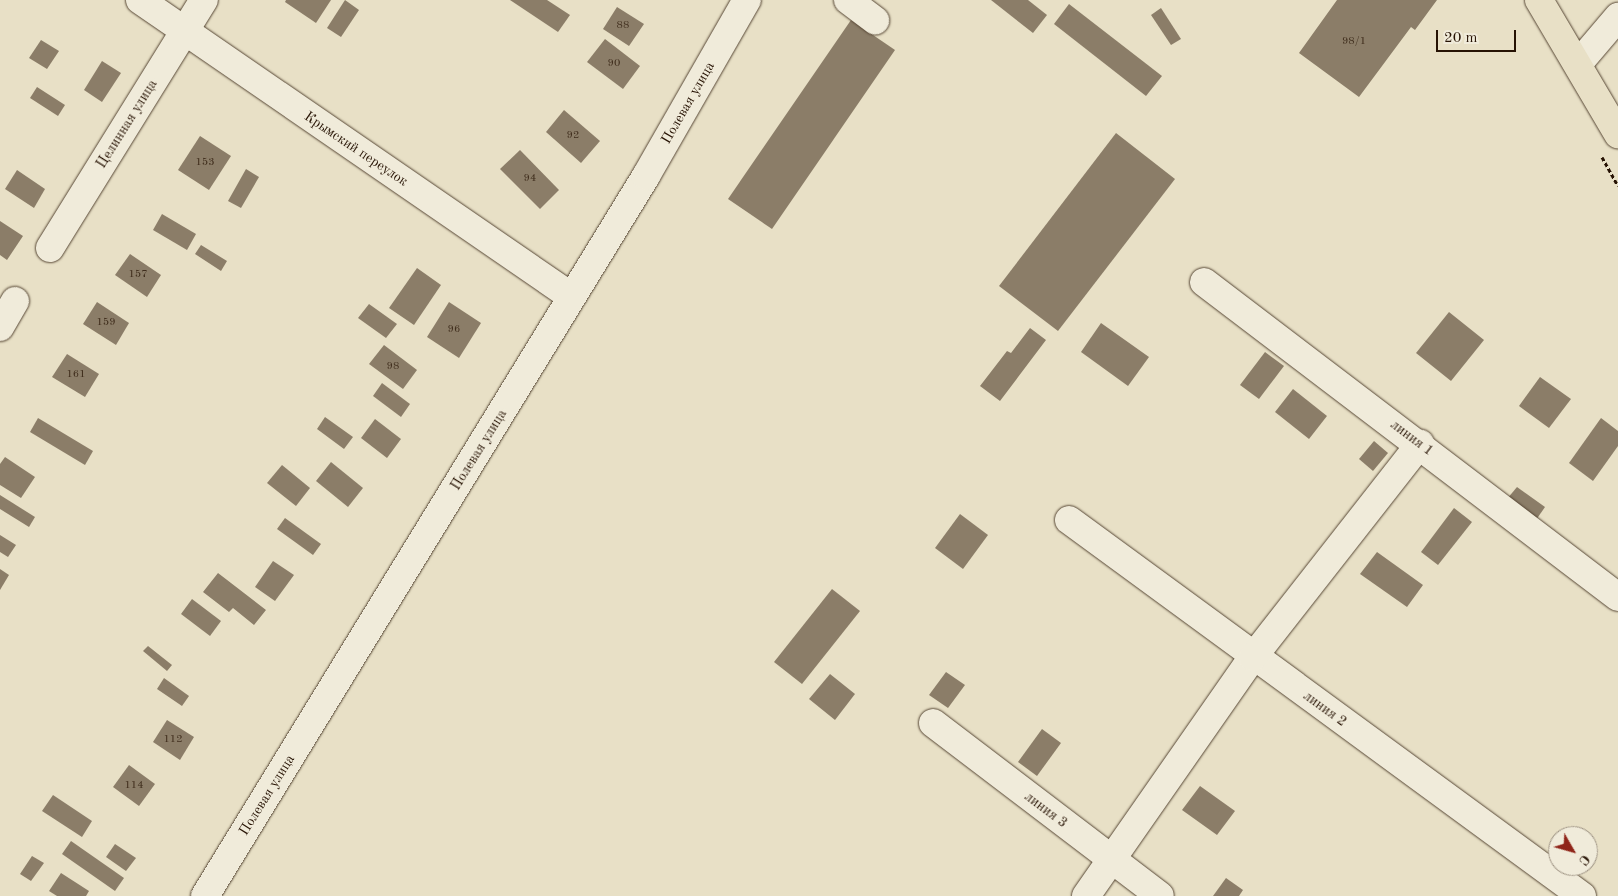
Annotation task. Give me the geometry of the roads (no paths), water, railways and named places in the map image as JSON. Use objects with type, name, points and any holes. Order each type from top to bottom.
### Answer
[{"type":"main road","points":[[1539,0],[1618,134]]},
{"type":"street","name":"Крымский переулок","points":[[140,0],[572,297]]},
{"type":"street","name":"Целинная улица","points":[[50,248],[204,0]]},
{"type":"street","name":"Полевая улица","points":[[205,896],[572,297],[747,0]]},
{"type":"street","points":[[848,0],[875,20]]},
{"type":"street","points":[[1578,64],[1618,17]]},
{"type":"street","name":"линия 1","points":[[1204,282],[1420,444],[1618,597]]},
{"type":"street","points":[[0,327],[15,301]]},
{"type":"street","points":[[1086,896],[1113,861],[1253,657],[1420,444]]},
{"type":"street","name":"линия 2","points":[[1069,520],[1253,657],[1582,896]]},
{"type":"street","name":"линия 3","points":[[933,722],[1160,896]]}]
